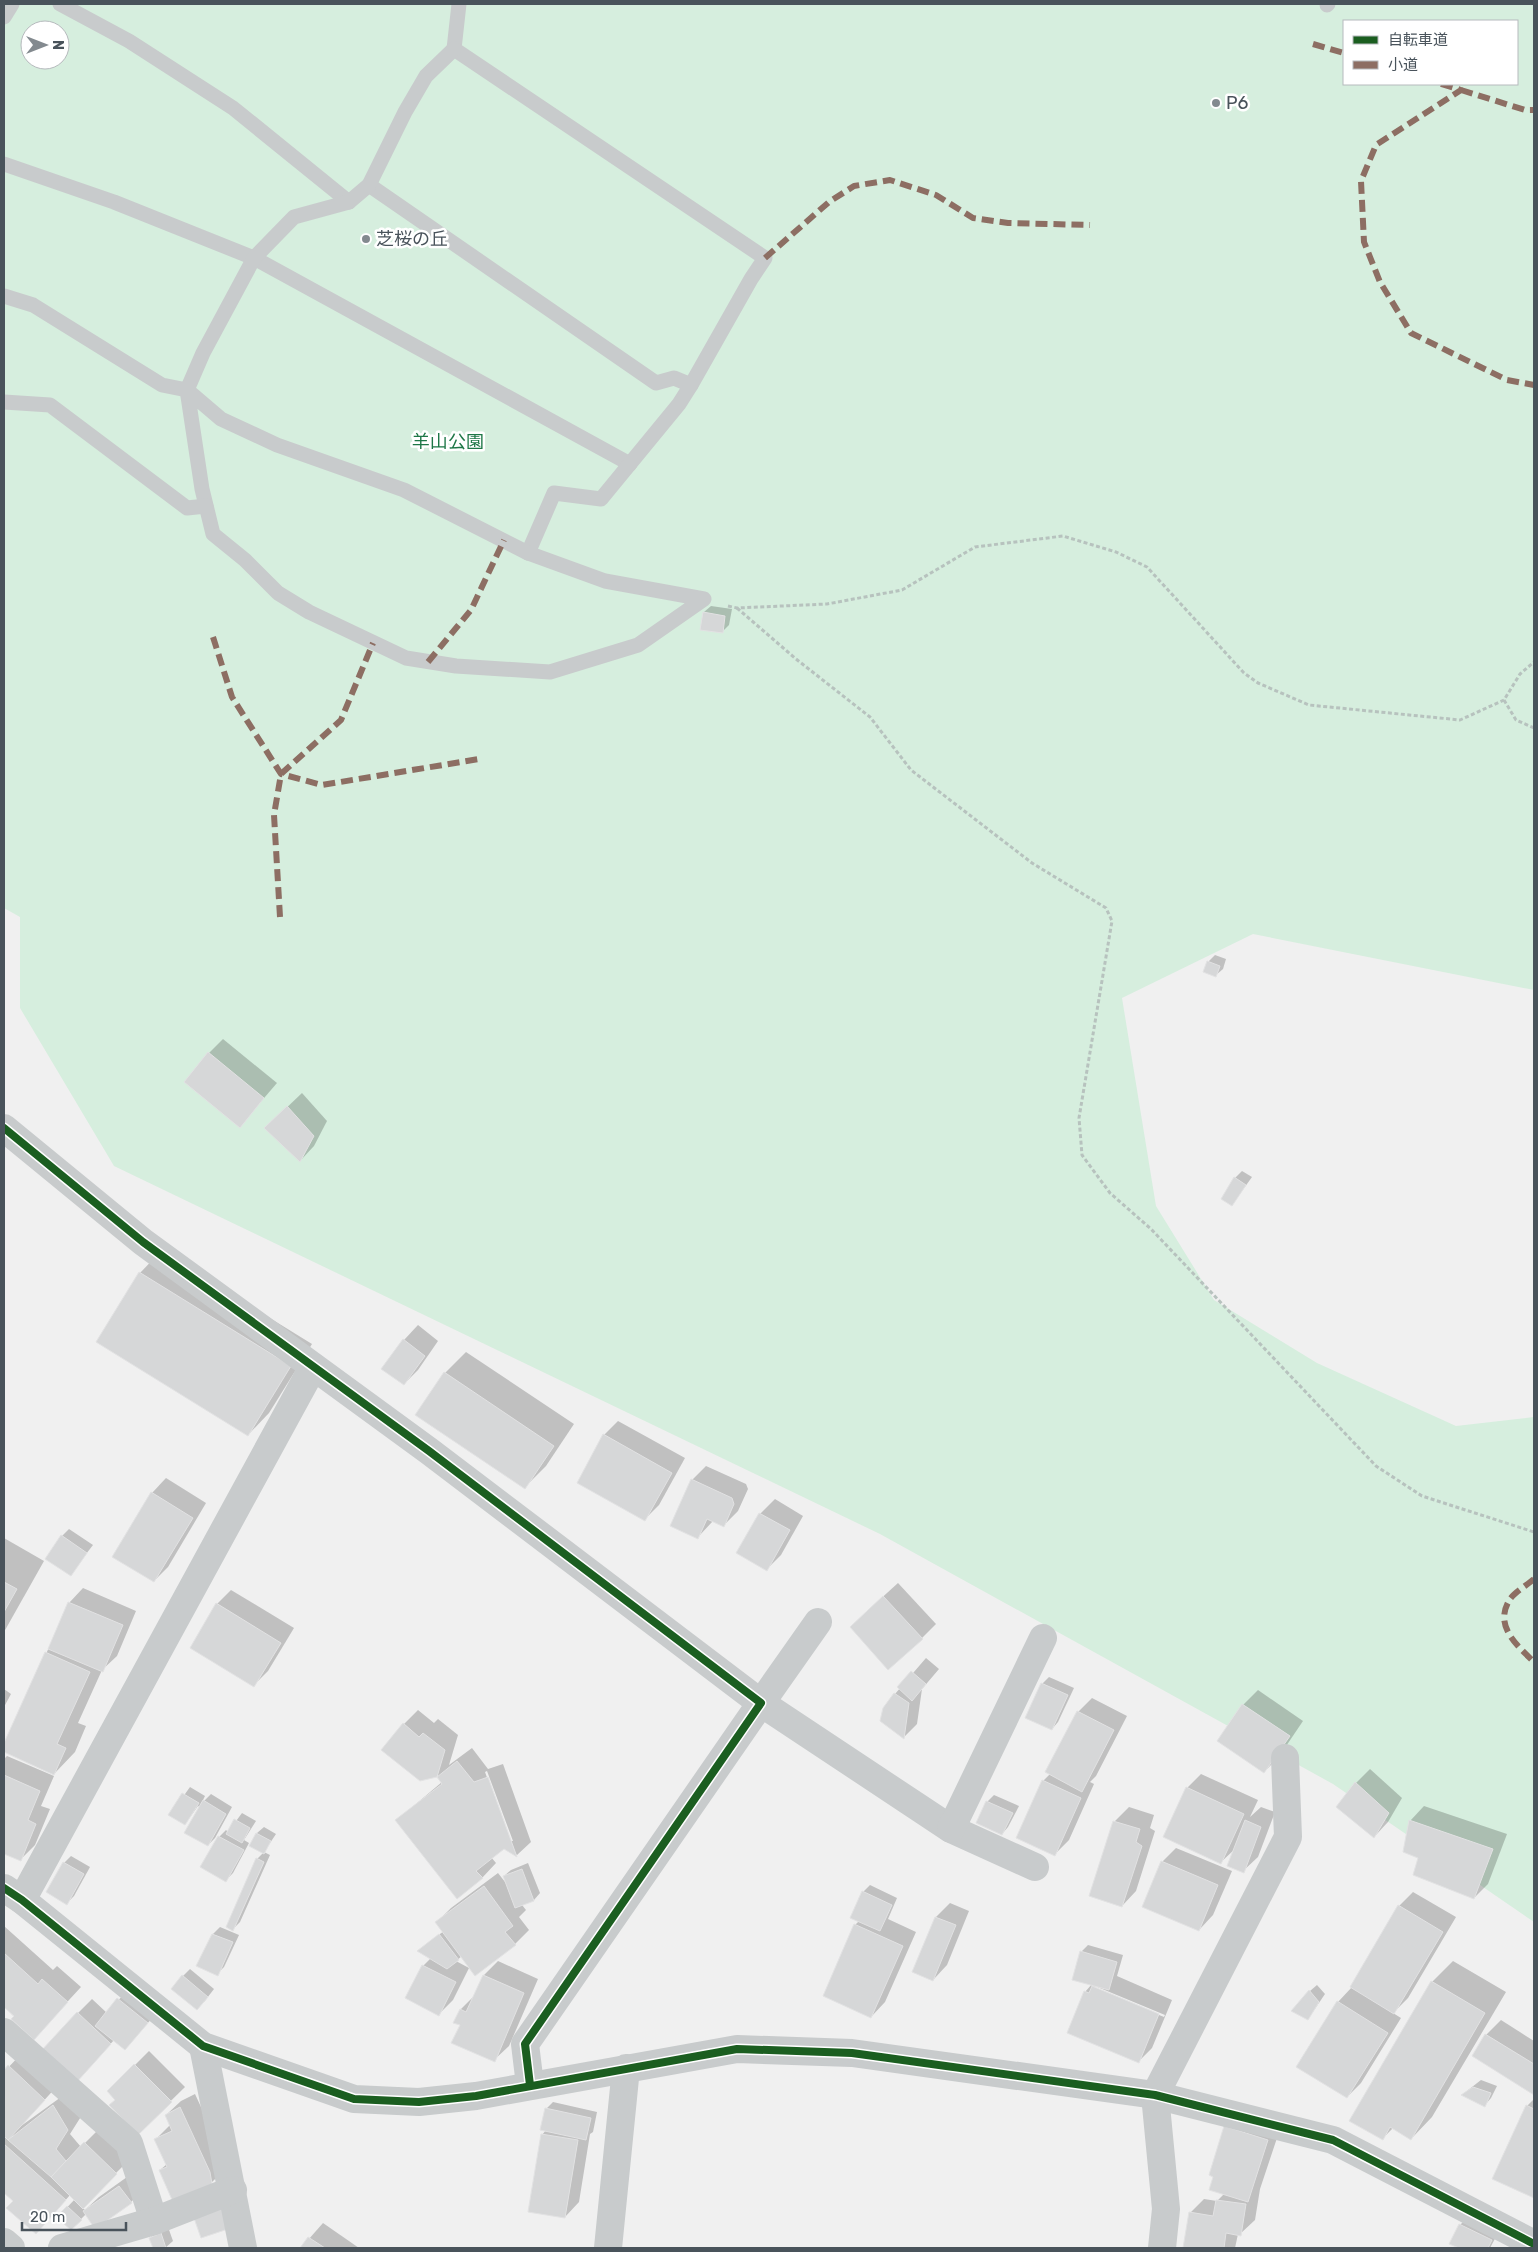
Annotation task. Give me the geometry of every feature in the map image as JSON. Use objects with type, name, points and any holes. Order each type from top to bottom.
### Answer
[{"type":"street","points":[[4,1128],[143,1242],[428,1451],[760,1703],[951,1829],[1034,1867]]},
{"type":"street","points":[[313,1367],[13,1894],[203,2046],[354,2099],[419,2102],[476,2096],[737,2049],[852,2053],[1155,2095],[1333,2140],[1534,2244]]},
{"type":"street","points":[[530,2085],[525,2044],[818,1622]]},
{"type":"street","points":[[951,1829],[1043,1638]]},
{"type":"street","points":[[1162,2248],[1166,2208],[1155,2095],[1288,1837],[1285,1758]]},
{"type":"street","points":[[4,2032],[129,2143],[154,2221]]},
{"type":"street","points":[[203,2046],[243,2248]]},
{"type":"street","points":[[608,2248],[626,2068]]},
{"type":"street","points":[[62,2248],[154,2221],[233,2190]]},
{"type":"street","points":[[4,2242],[11,2248]]},
{"type":"lane","points":[[4,17],[12,4]]},
{"type":"lane","points":[[60,4],[129,41],[233,108],[349,202]]},
{"type":"lane","points":[[459,4],[454,49],[426,76],[405,112],[369,185],[349,202],[294,217],[254,258],[203,353],[187,390],[206,506],[213,534],[245,560],[278,593],[309,612],[406,658],[456,666],[550,672],[638,645],[704,599]]},
{"type":"lane","points":[[454,49],[765,258],[679,404],[601,499],[554,493],[528,554]]},
{"type":"lane","points":[[4,164],[114,202],[254,258],[630,464]]},
{"type":"lane","points":[[369,185],[656,383],[674,378],[691,385]]},
{"type":"lane","points":[[4,296],[33,305],[162,385],[187,390],[221,418],[278,445],[404,490],[528,554],[605,580],[704,599]]},
{"type":"lane","points":[[4,402],[50,404],[187,508],[206,506]]},
{"type":"path","points":[[704,599],[737,608],[827,604],[902,590],[975,547],[1063,536],[1116,552],[1147,568],[1244,673],[1258,683],[1309,705],[1460,720],[1504,700],[1520,674],[1534,662]]},
{"type":"path","points":[[737,608],[796,659],[870,717],[911,770],[1032,862],[1106,908],[1112,921],[1079,1118],[1082,1155],[1110,1193],[1151,1228],[1376,1466],[1422,1496],[1534,1532]]},
{"type":"path","points":[[1504,700],[1516,720],[1534,728]]},
{"type":"green space","name":"羊山公園","points":[[4,4],[1534,4],[1534,990],[1253,934],[1122,998],[1156,1206],[1214,1300],[1317,1363],[1456,1426],[1534,1417],[1534,1922],[1333,1784],[880,1534],[114,1166],[20,1008],[20,917],[4,908]]},
{"type":"building","points":[[703,612],[725,616],[723,633],[700,630]]},
{"type":"building","points":[[1207,961],[1220,966],[1216,977],[1203,972]]},
{"type":"building","points":[[208,1052],[264,1098],[240,1128],[184,1082]]},
{"type":"building","points":[[287,1106],[314,1136],[300,1162],[264,1128]]},
{"type":"building","points":[[1234,1177],[1246,1185],[1232,1206],[1221,1199]]},
{"type":"building","points":[[139,1272],[291,1366],[248,1436],[96,1342]]},
{"type":"building","points":[[403,1339],[425,1356],[404,1385],[381,1369]]},
{"type":"building","points":[[444,1372],[554,1446],[525,1489],[415,1415]]},
{"type":"building","points":[[603,1434],[672,1473],[645,1521],[577,1483]]},
{"type":"building","points":[[691,1479],[732,1498],[734,1504],[724,1527],[707,1519],[698,1539],[670,1526]]},
{"type":"building","points":[[151,1492],[193,1518],[154,1582],[112,1557]]},
{"type":"building","points":[[759,1513],[790,1530],[767,1571],[736,1553]]},
{"type":"building","points":[[61,1535],[87,1553],[71,1576],[45,1559]]},
{"type":"building","points":[[4,1582],[17,1589],[4,1612]]},
{"type":"building","points":[[883,1596],[923,1639],[888,1670],[850,1627]]},
{"type":"building","points":[[68,1602],[123,1625],[103,1672],[48,1649]]},
{"type":"building","points":[[216,1603],[281,1643],[254,1687],[190,1648]]},
{"type":"building","points":[[45,1652],[90,1672],[57,1744],[66,1748],[54,1775],[4,1752],[4,1743]]},
{"type":"building","points":[[911,1671],[926,1684],[912,1701],[897,1687]]},
{"type":"building","points":[[1041,1683],[1068,1695],[1052,1730],[1025,1718]]},
{"type":"building","points":[[894,1693],[909,1703],[904,1739],[880,1721],[883,1708]]},
{"type":"building","points":[[1242,1704],[1290,1736],[1264,1773],[1217,1741]]},
{"type":"building","points":[[1077,1711],[1114,1730],[1082,1792],[1045,1772]]},
{"type":"building","points":[[403,1723],[419,1737],[423,1733],[445,1750],[437,1777],[420,1781],[381,1750]]},
{"type":"building","points":[[457,1761],[474,1782],[488,1777],[517,1857],[504,1849],[476,1871],[483,1878],[457,1899],[395,1820],[442,1784],[437,1777]]},
{"type":"building","points":[[4,1775],[40,1791],[28,1820],[36,1824],[21,1861],[4,1854]]},
{"type":"building","points":[[1042,1780],[1081,1798],[1055,1856],[1016,1838]]},
{"type":"building","points":[[1355,1782],[1389,1813],[1374,1838],[1336,1807]]},
{"type":"building","points":[[1186,1787],[1244,1814],[1221,1864],[1163,1837]]},
{"type":"building","points":[[182,1793],[199,1803],[185,1825],[168,1815]]},
{"type":"building","points":[[203,1800],[226,1814],[208,1846],[184,1833]]},
{"type":"building","points":[[986,1801],[1013,1813],[1002,1835],[976,1823]]},
{"type":"building","points":[[234,1819],[250,1828],[242,1843],[226,1834]]},
{"type":"building","points":[[1245,1820],[1261,1827],[1244,1873],[1227,1866]]},
{"type":"building","points":[[1409,1820],[1493,1849],[1474,1899],[1413,1875],[1418,1858],[1403,1852]]},
{"type":"building","points":[[1113,1821],[1140,1829],[1136,1842],[1142,1846],[1122,1907],[1089,1896]]},
{"type":"building","points":[[256,1833],[271,1841],[264,1854],[249,1846]]},
{"type":"building","points":[[218,1836],[244,1850],[226,1882],[200,1867]]},
{"type":"building","points":[[256,1858],[264,1862],[233,1931],[226,1927]]},
{"type":"building","points":[[1161,1861],[1218,1885],[1199,1931],[1142,1907]]},
{"type":"building","points":[[63,1862],[84,1874],[67,1905],[46,1892]]},
{"type":"building","points":[[522,1869],[534,1901],[515,1908],[503,1876]]},
{"type":"building","points":[[484,1886],[513,1926],[505,1932],[516,1945],[475,1976],[435,1922]]},
{"type":"building","points":[[862,1891],[892,1905],[880,1931],[850,1918]]},
{"type":"building","points":[[1398,1905],[1443,1932],[1394,2014],[1350,1987]]},
{"type":"building","points":[[935,1917],[956,1925],[933,1981],[912,1972]]},
{"type":"building","points":[[854,1924],[903,1946],[871,2018],[823,1996]]},
{"type":"building","points":[[212,1934],[233,1942],[218,1976],[196,1966]]},
{"type":"building","points":[[439,1934],[459,1960],[447,1969],[417,1951]]},
{"type":"building","points":[[1080,1951],[1117,1962],[1109,1990],[1072,1980]]},
{"type":"building","points":[[4,1953],[38,1984],[42,1979],[68,2002],[34,2040],[11,2019],[14,2016],[4,2007]]},
{"type":"building","points":[[422,1965],[456,1982],[439,2016],[405,1998]]},
{"type":"building","points":[[182,1975],[208,1997],[197,2010],[171,1989]]},
{"type":"building","points":[[483,1975],[524,1993],[495,2062],[451,2043],[460,2025],[453,2023],[460,2009],[466,2012]]},
{"type":"building","points":[[1431,1981],[1485,2013],[1411,2140],[1390,2127],[1383,2140],[1349,2121]]},
{"type":"building","points":[[1092,1986],[1159,2014],[1139,2063],[1067,2033],[1084,1991],[1089,1993]]},
{"type":"building","points":[[1309,1990],[1319,2002],[1308,2020],[1291,2011]]},
{"type":"building","points":[[117,1998],[148,2023],[125,2050],[95,2026]]},
{"type":"building","points":[[1337,2001],[1388,2033],[1347,2098],[1296,2067]]},
{"type":"building","points":[[77,2012],[111,2044],[75,2084],[40,2052]]},
{"type":"building","points":[[1485,2034],[1534,2064],[1534,2095],[1472,2056]]},
{"type":"building","points":[[134,2064],[172,2102],[138,2135],[109,2105],[115,2100],[107,2091]]},
{"type":"building","points":[[8,2065],[45,2100],[8,2140],[4,2136],[4,2070]]},
{"type":"building","points":[[1473,2087],[1491,2093],[1485,2107],[1461,2095]]},
{"type":"building","points":[[53,2105],[68,2130],[56,2149],[66,2161],[51,2177],[8,2140]]},
{"type":"building","points":[[1526,2105],[1534,2109],[1534,2198],[1492,2179]]},
{"type":"building","points":[[180,2107],[210,2172],[212,2184],[173,2202],[159,2170],[167,2167],[154,2139],[172,2131],[165,2115]]},
{"type":"building","points":[[545,2108],[591,2118],[586,2140],[540,2130]]},
{"type":"building","points":[[1224,2126],[1268,2140],[1248,2202],[1209,2190],[1213,2177],[1209,2175]]},
{"type":"building","points":[[541,2134],[578,2140],[565,2218],[528,2212]]},
{"type":"building","points":[[84,2142],[117,2174],[83,2209],[51,2177]]},
{"type":"building","points":[[4,2144],[66,2200],[36,2234],[6,2208],[13,2201],[4,2193]]},
{"type":"building","points":[[119,2186],[132,2203],[95,2229],[83,2211]]},
{"type":"building","points":[[1216,2200],[1246,2204],[1241,2236],[1226,2233],[1224,2248],[1183,2248],[1189,2212],[1213,2216]]},
{"type":"building","points":[[67,2206],[82,2220],[71,2230],[56,2217]]},
{"type":"building","points":[[223,2207],[231,2228],[201,2238],[194,2218]]},
{"type":"building","points":[[1459,2224],[1492,2240],[1488,2248],[1459,2248],[1449,2244]]},
{"type":"building","points":[[161,2233],[166,2248],[153,2248],[149,2238]]},
{"type":"building","points":[[308,2237],[325,2248],[300,2248]]},
{"type":"marked path","points":[[1313,44],[1343,53]]},
{"type":"marked path","points":[[1444,85],[1461,90],[1376,145],[1361,181],[1364,242],[1380,282],[1411,333],[1507,380],[1534,385]]},
{"type":"marked path","points":[[1461,90],[1525,110],[1534,110]]},
{"type":"marked path","points":[[765,258],[829,202],[854,186],[890,180],[936,195],[973,218],[1008,223],[1090,225]]},
{"type":"marked path","points":[[428,662],[471,610],[504,540]]},
{"type":"marked path","points":[[213,637],[232,697],[281,774],[322,785],[479,759]]},
{"type":"marked path","points":[[280,917],[274,815],[281,774],[341,720],[373,643]]},
{"type":"marked path","points":[[1534,1579],[1510,1599],[1505,1609],[1504,1618],[1509,1634],[1514,1642],[1534,1662]]},
{"type":"cycle path","points":[[4,1128],[143,1242],[429,1451],[761,1703],[525,2044],[530,2085]]},
{"type":"cycle path","points":[[4,1888],[22,1900],[203,2046],[354,2099],[419,2102],[476,2096],[737,2049],[852,2053],[1155,2095],[1333,2140],[1534,2244]]},
{"type":"place","name":"P6","points":[[1216,103]]},
{"type":"place","name":"芝桜の丘","points":[[366,239]]}]
